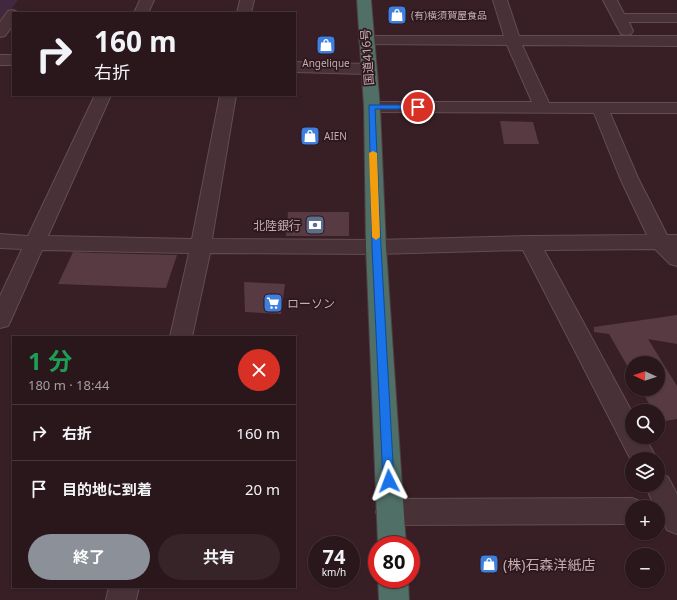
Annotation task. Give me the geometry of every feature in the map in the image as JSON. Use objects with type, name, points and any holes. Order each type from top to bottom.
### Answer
[{"type":"highway","name":"国道416号","points":[[364,0],[372,107],[376,247],[391,536]]},
{"type":"highway","points":[[393,588],[394,600]]},
{"type":"street","points":[[14,12],[23,0]]},
{"type":"street","points":[[141,12],[147,0]]},
{"type":"street","points":[[244,12],[247,0]]},
{"type":"street","points":[[500,0],[513,41],[543,108]]},
{"type":"street","points":[[610,0],[631,41]]},
{"type":"street","points":[[0,33],[12,15]]},
{"type":"street","points":[[619,18],[677,18]]},
{"type":"street","points":[[366,40],[677,41]]},
{"type":"street","points":[[0,60],[12,60]]},
{"type":"street","points":[[296,67],[368,69]]},
{"type":"street","points":[[0,320],[103,96]]},
{"type":"street","points":[[181,336],[201,246],[228,96]]},
{"type":"street","points":[[372,107],[677,108]]},
{"type":"street","points":[[600,108],[629,178],[669,242],[677,259]]},
{"type":"street","points":[[0,241],[201,246],[376,247],[530,243],[669,242]]},
{"type":"street","points":[[530,243],[625,424]]},
{"type":"street","points":[[661,492],[671,514]]},
{"type":"street","points":[[390,512],[625,511]]},
{"type":"street","points":[[121,600],[124,588]]},
{"type":"shaded area","points":[[0,0],[18,0],[0,25]]},
{"type":"building","points":[[500,121],[533,122],[539,144],[504,144]]},
{"type":"building","points":[[288,212],[349,212],[349,236],[286,236]]},
{"type":"building","points":[[73,252],[177,255],[166,288],[58,284]]},
{"type":"building","points":[[244,282],[285,284],[281,314],[245,312]]},
{"type":"building","points":[[677,315],[677,344],[648,339],[658,356],[625,356],[625,362],[609,334],[594,332],[594,327]]},
{"type":"building","points":[[665,367],[677,386],[677,419],[665,421],[665,404],[649,404],[645,396],[665,396]]},
{"type":"slow traffic","points":[[373,153],[376,237]]},
{"type":"place","name":"(有)横須賀屋食品","points":[[397,15]]},
{"type":"place","name":"Angelique","points":[[326,45]]},
{"type":"place","name":"AIEN","points":[[310,136]]},
{"type":"place","name":"北陸銀行","points":[[315,225]]},
{"type":"place","name":"ローソン","points":[[273,303]]},
{"type":"place","name":"(株)石森洋紙店","points":[[489,564]]},
{"type":"route","points":[[389,481],[376,247],[372,107],[418,107]]}]
